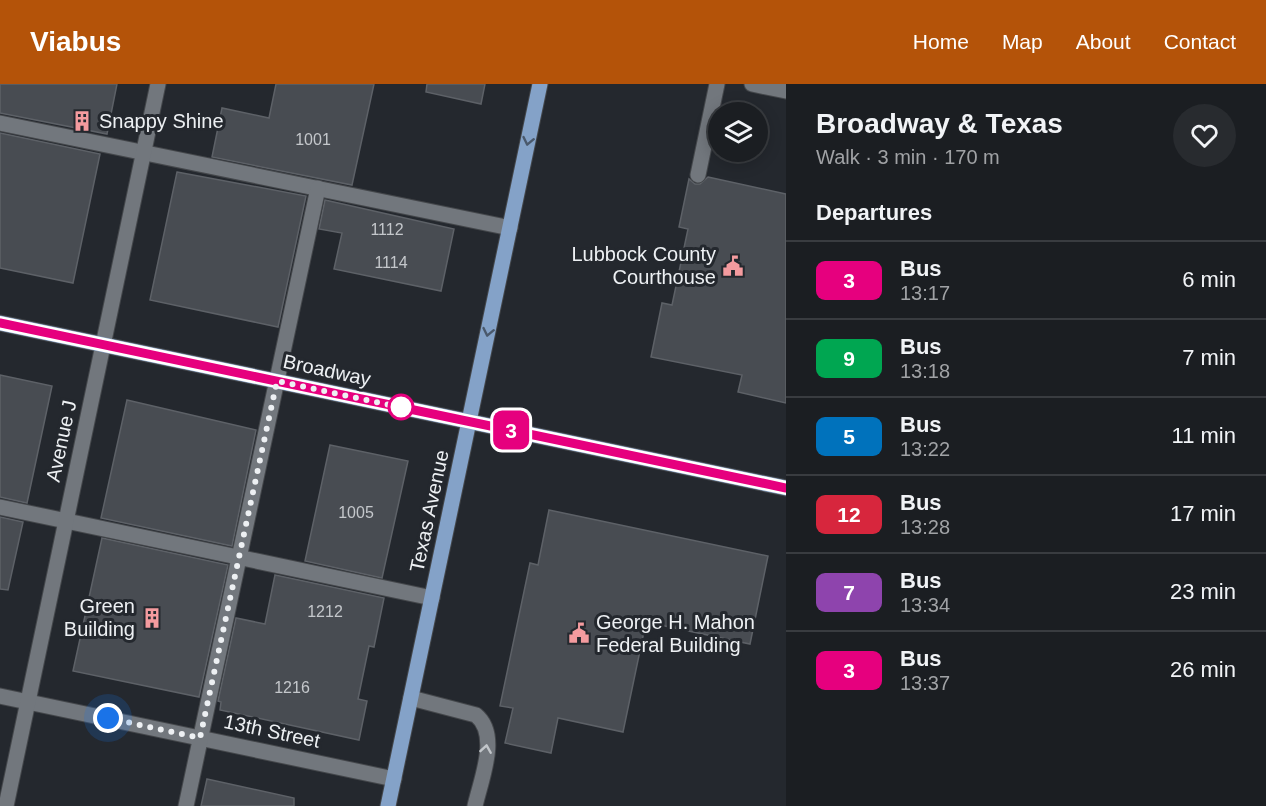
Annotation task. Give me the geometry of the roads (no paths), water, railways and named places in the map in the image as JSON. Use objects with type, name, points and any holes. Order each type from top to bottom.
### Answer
[{"type":"main road","name":"Texas Avenue","points":[[388,806],[540,84]]},
{"type":"main road","name":"Broadway","points":[[0,323],[786,488]]},
{"type":"street","name":"Avenue J","points":[[6,806],[158,84]]},
{"type":"street","points":[[698,175],[717,84]]},
{"type":"street","points":[[752,84],[786,91]]},
{"type":"street","points":[[0,123],[510,228]]},
{"type":"street","points":[[186,806],[318,188]]},
{"type":"street","points":[[0,507],[432,598]]},
{"type":"street","name":"13th Street","points":[[0,696],[394,779]]},
{"type":"street","points":[[411,698],[476,715],[483,721],[488,731],[487,747],[475,806]]},
{"type":"place","name":"Snappy Shine","points":[[82,121]]},
{"type":"place","name":"Lubbock County Courthouse","points":[[733,266]]},
{"type":"place","name":"Green Building","points":[[152,618]]},
{"type":"place","name":"George H. Mahon Federal Building","points":[[579,633]]}]
